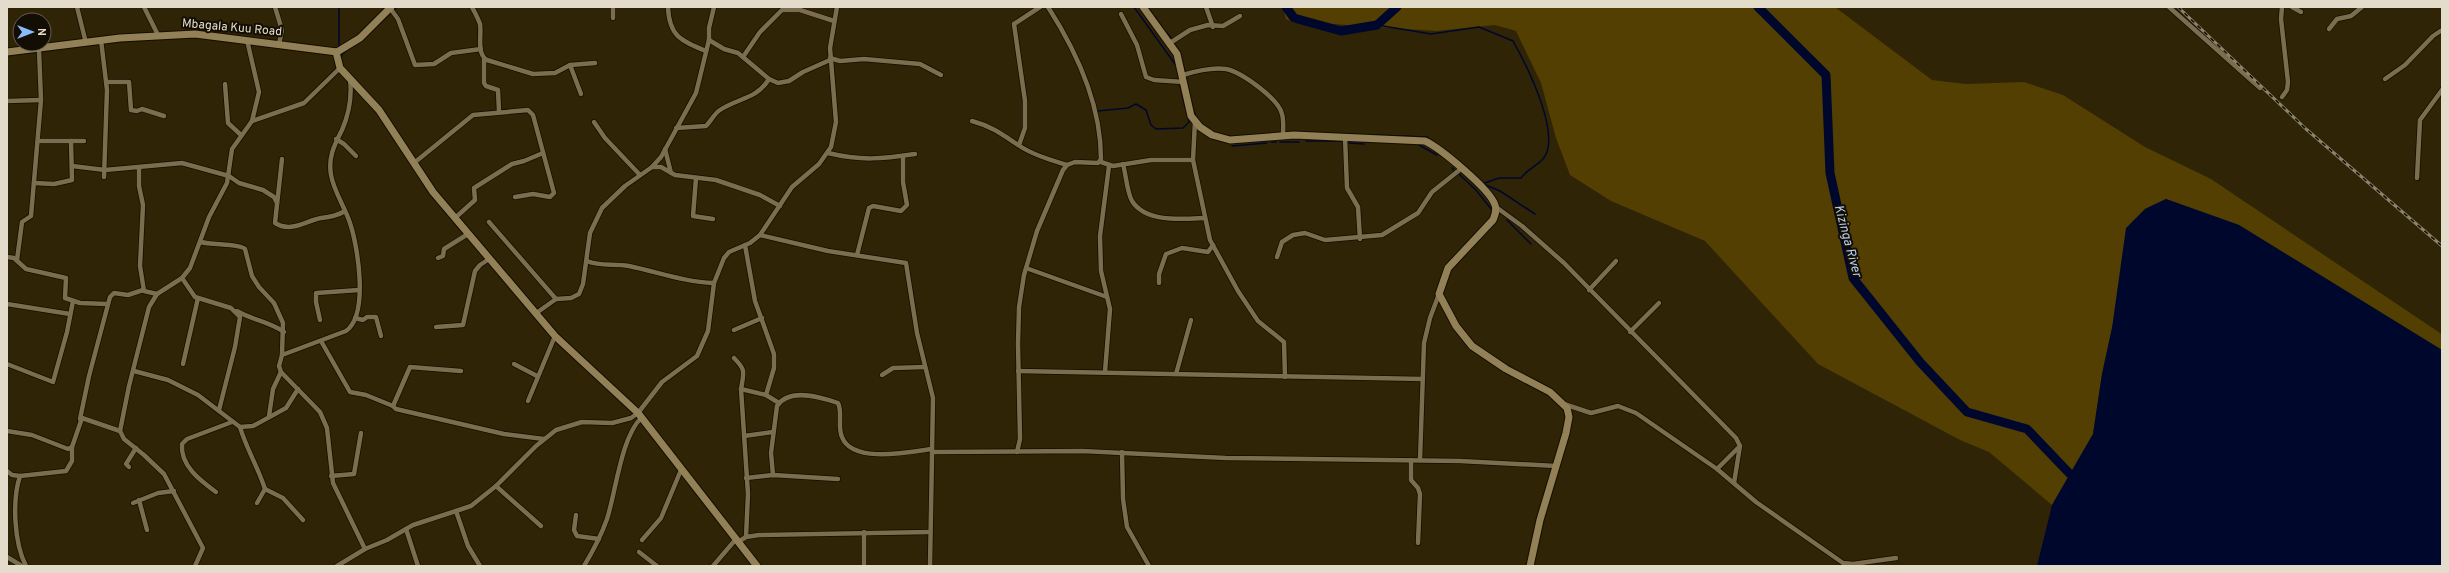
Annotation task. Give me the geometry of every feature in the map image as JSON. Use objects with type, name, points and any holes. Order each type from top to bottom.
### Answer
[{"type":"street","points":[[78,7],[86,42]]},
{"type":"street","points":[[144,7],[158,35]]},
{"type":"street","points":[[275,7],[282,30],[279,44]]},
{"type":"street","points":[[481,49],[451,53],[434,64],[415,65],[398,19],[391,7],[360,38],[336,52],[340,68],[379,110],[414,164],[468,234],[555,336],[640,416],[757,566]]},
{"type":"street","points":[[472,7],[480,24],[481,49],[484,59],[484,83],[486,86],[498,90],[498,112]]},
{"type":"street","points":[[613,7],[613,18]]},
{"type":"street","points":[[668,7],[669,21],[672,29],[683,41],[706,51]]},
{"type":"street","points":[[535,314],[556,299],[571,298],[579,294],[584,284],[590,233],[602,208],[640,175],[652,167],[664,149],[696,93],[709,40],[709,28],[714,7]]},
{"type":"street","points":[[584,566],[599,539],[610,508],[622,458],[640,416],[662,382],[699,352],[708,331],[714,283],[726,255],[745,246],[760,235],[792,187],[819,164],[828,153],[838,134],[830,59],[837,7]]},
{"type":"street","points":[[1019,145],[1025,128],[1025,101],[1014,24],[1040,7]]},
{"type":"street","points":[[1048,7],[1070,43],[1083,72],[1095,114],[1101,162]]},
{"type":"street","points":[[1143,7],[1177,54],[1184,78],[1190,113],[1195,121],[1205,131],[1223,139],[1283,136],[1345,137],[1424,141],[1435,146],[1462,168],[1487,194],[1496,207],[1522,226],[1589,290],[1736,438],[1740,446],[1734,483]]},
{"type":"street","points":[[1206,7],[1213,27]]},
{"type":"street","points":[[2169,7],[2260,88]]},
{"type":"street","points":[[2282,7],[2281,19],[2288,82],[2287,90],[2282,97]]},
{"type":"street","points":[[2292,7],[2301,12]]},
{"type":"street","points":[[2329,29],[2337,19],[2351,16],[2362,7]]},
{"type":"street","points":[[743,57],[760,32],[780,8],[800,10],[834,21]]},
{"type":"street","points":[[1121,14],[1136,45],[1146,77],[1154,80],[1184,78],[1215,68],[1228,69],[1239,74],[1267,94],[1276,104],[1282,114],[1283,136]]},
{"type":"street","points":[[1170,43],[1199,27],[1208,25],[1213,27],[1228,24],[1240,16]]},
{"type":"street","points":[[2385,79],[2405,65],[2433,36],[2442,30]]},
{"type":"street","name":"Mbagala Kuu Road","points":[[52,48],[101,40],[158,35],[195,34],[336,52]]},
{"type":"street","points":[[101,40],[107,82],[104,177]]},
{"type":"street","points":[[195,566],[203,548],[174,491],[160,469],[124,439],[120,431],[129,386],[149,307],[157,294],[182,278],[190,268],[201,242],[209,217],[229,176],[232,149],[252,121],[258,99],[258,87],[246,40]]},
{"type":"street","points":[[709,40],[743,57],[769,78],[778,83],[786,82],[830,59],[840,61],[864,59],[920,64],[941,75]]},
{"type":"street","points":[[17,260],[22,223],[31,216],[41,100],[39,52]]},
{"type":"street","points":[[484,59],[533,74],[555,73],[570,65],[595,63]]},
{"type":"street","points":[[570,65],[581,94]]},
{"type":"street","points":[[252,121],[304,103],[340,68]]},
{"type":"street","points":[[282,355],[346,332],[350,328],[355,318],[359,305],[356,243],[331,174],[331,151],[349,110],[349,78]]},
{"type":"street","points":[[676,128],[698,128],[706,126],[721,109],[755,94],[764,88],[769,78]]},
{"type":"street","points":[[107,82],[129,82],[131,110],[137,111],[142,109],[164,116]]},
{"type":"street","points":[[225,84],[228,123],[241,135]]},
{"type":"street","points":[[2417,178],[2420,120],[2442,90]]},
{"type":"street","points":[[7,101],[41,100]]},
{"type":"street","points":[[414,164],[473,115],[520,110],[532,112],[550,174],[553,196],[533,194],[515,196]]},
{"type":"street","points":[[972,121],[998,130],[1019,145],[1043,157],[1068,165]]},
{"type":"street","points":[[1195,121],[1192,160],[1205,218],[1213,245],[1258,321],[1284,342],[1285,377]]},
{"type":"street","points":[[594,122],[605,138],[640,175]]},
{"type":"street","points":[[1345,137],[1347,188],[1358,206],[1360,239]]},
{"type":"street","points":[[336,139],[344,144],[356,156]]},
{"type":"street","points":[[38,141],[84,140]]},
{"type":"street","points":[[34,183],[54,184],[71,181],[71,141]]},
{"type":"street","points":[[664,149],[671,173]]},
{"type":"street","points":[[455,218],[475,200],[474,188],[512,164],[543,153]]},
{"type":"street","points":[[828,153],[860,160],[878,160],[915,154]]},
{"type":"street","points":[[857,256],[869,208],[873,206],[901,211],[907,205],[903,182],[904,156]]},
{"type":"street","points":[[282,159],[277,203],[275,207],[275,223],[291,228],[330,217],[345,210]]},
{"type":"street","points":[[1017,452],[1020,439],[1018,371],[1020,307],[1026,268],[1056,183],[1068,165],[1075,162],[1101,162],[1109,166],[1151,160],[1192,160]]},
{"type":"street","points":[[72,166],[105,170],[139,169],[182,163],[229,176],[239,183],[263,190],[274,197],[277,203]]},
{"type":"street","points":[[1123,164],[1132,199],[1146,213],[1156,217],[1179,219],[1205,218]]},
{"type":"street","points":[[1105,372],[1110,320],[1102,271],[1100,236],[1109,166]]},
{"type":"street","points":[[652,167],[661,167],[671,173],[716,180],[760,195],[780,206]]},
{"type":"street","points":[[1277,257],[1282,242],[1299,233],[1310,233],[1325,240],[1360,239],[1382,235],[1418,213],[1432,192],[1462,168]]},
{"type":"street","points":[[139,169],[139,186],[143,205],[140,266],[143,290]]},
{"type":"street","points":[[696,178],[693,216],[713,219]]},
{"type":"street","points":[[1420,460],[1426,332],[1448,268],[1489,225],[1495,214],[1496,207]]},
{"type":"street","points":[[489,222],[556,299]]},
{"type":"street","points":[[438,258],[443,256],[444,249],[468,234]]},
{"type":"street","points":[[760,235],[857,256],[906,263],[925,367],[933,398],[930,566]]},
{"type":"street","points":[[201,242],[243,247],[252,276],[259,287],[277,308],[284,332],[282,355],[279,366],[281,372],[320,412],[326,423],[331,476],[336,491],[365,549]]},
{"type":"street","points":[[1159,283],[1159,274],[1166,254],[1182,248],[1208,252],[1213,245]]},
{"type":"street","points":[[745,246],[752,286],[772,347],[775,361],[766,395]]},
{"type":"street","points":[[7,257],[17,260],[24,268],[66,278],[68,283],[64,297],[73,301],[107,304]]},
{"type":"street","points":[[436,327],[463,326],[475,271],[480,265],[490,259]]},
{"type":"street","points":[[587,261],[604,266],[628,266],[686,281],[714,283]]},
{"type":"street","points":[[1589,290],[1616,261]]},
{"type":"street","points":[[1026,268],[1107,297]]},
{"type":"street","points":[[182,278],[193,295],[198,298],[221,304],[259,322],[275,326],[284,332]]},
{"type":"street","points":[[7,471],[12,475],[20,476],[66,470],[72,461],[72,447],[80,420],[87,384],[107,304],[113,293],[128,294],[143,290],[157,294]]},
{"type":"street","points":[[320,320],[316,302],[316,293],[359,290]]},
{"type":"street","points":[[1439,294],[1457,328],[1472,346],[1506,369],[1550,392],[1564,404],[1591,413],[1600,412],[1610,407],[1629,409],[1717,469],[1756,502],[1843,563],[1853,564],[1896,558]]},
{"type":"street","points":[[184,364],[198,298]]},
{"type":"street","points":[[7,364],[53,382],[73,301]]},
{"type":"street","points":[[1630,332],[1659,303]]},
{"type":"street","points":[[7,304],[70,314]]},
{"type":"street","points":[[219,410],[240,322],[236,311]]},
{"type":"street","points":[[355,318],[363,320],[367,317],[376,318],[381,336]]},
{"type":"street","points":[[734,330],[762,318]]},
{"type":"street","points":[[1176,374],[1191,320]]},
{"type":"street","points":[[528,401],[537,376],[555,336]]},
{"type":"street","points":[[320,341],[350,392],[366,395],[393,406],[396,409],[490,431],[544,439]]},
{"type":"street","points":[[734,358],[744,368],[741,388],[746,478],[746,538]]},
{"type":"street","points":[[514,364],[537,376]]},
{"type":"street","points":[[393,406],[410,367],[461,371]]},
{"type":"street","points":[[882,375],[893,368],[925,367]]},
{"type":"street","points":[[134,371],[177,384],[201,396],[232,422],[240,426],[253,426],[286,408],[298,389]]},
{"type":"street","points":[[1018,371],[1423,379]]},
{"type":"street","points":[[269,416],[273,389],[281,372]]},
{"type":"street","points":[[741,388],[766,395],[779,403]]},
{"type":"street","points":[[779,403],[803,394],[838,403],[840,426],[844,441],[864,453],[885,454],[932,451],[1122,452],[1226,458],[1420,460],[1556,466]]},
{"type":"street","points":[[772,475],[773,432],[779,403]]},
{"type":"street","points":[[1530,566],[1533,547],[1568,424],[1568,412],[1564,404]]},
{"type":"street","points":[[337,566],[365,549],[387,540],[406,529],[422,522],[471,506],[496,486],[544,439],[567,425],[588,421],[612,423],[640,416]]},
{"type":"street","points":[[80,420],[90,419],[120,431]]},
{"type":"street","points":[[216,492],[196,477],[184,456],[182,444],[187,439],[232,422]]},
{"type":"street","points":[[240,426],[244,443],[259,472],[265,489],[283,498],[303,520]]},
{"type":"street","points":[[7,432],[32,435],[65,449],[72,447]]},
{"type":"street","points":[[331,476],[354,474],[361,432]]},
{"type":"street","points":[[744,436],[773,432]]},
{"type":"street","points":[[1020,439],[1024,451]]},
{"type":"street","points":[[1717,469],[1740,446]]},
{"type":"street","points":[[129,466],[126,464],[127,461],[136,448]]},
{"type":"street","points":[[1122,452],[1123,499],[1127,527],[1149,566]]},
{"type":"street","points":[[1411,460],[1411,480],[1418,488],[1420,494],[1418,543]]},
{"type":"street","points":[[642,540],[661,518],[681,470]]},
{"type":"street","points":[[746,478],[772,475],[838,479]]},
{"type":"street","points":[[20,476],[16,491],[15,532],[26,566]]},
{"type":"street","points":[[496,486],[541,526]]},
{"type":"street","points":[[257,504],[265,489]]},
{"type":"street","points":[[132,504],[158,493],[174,491]]},
{"type":"street","points":[[139,500],[147,530]]},
{"type":"street","points":[[456,511],[468,546],[480,566]]},
{"type":"street","points":[[576,516],[574,530],[577,536],[599,539]]},
{"type":"street","points":[[406,529],[418,566]]},
{"type":"street","points":[[713,566],[737,540],[746,538],[864,532],[930,532]]},
{"type":"street","points":[[864,532],[864,566]]},
{"type":"street","points":[[639,552],[656,566]]},
{"type":"street","points":[[7,557],[22,566]]},
{"type":"shaded area","points":[[1283,7],[1835,7],[1932,80],[1966,84],[2024,82],[2063,95],[2145,147],[2211,179],[2440,333],[2442,335],[2442,350],[2239,225],[2166,199],[2145,209],[2112,328],[2102,374],[2093,434],[2052,505],[1989,452],[1960,440],[1818,364],[1705,241],[1611,201],[1570,175],[1556,138],[1541,83],[1516,31],[1495,25],[1436,31],[1319,23],[1294,23],[1286,19]]},
{"type":"water","points":[[2166,199],[2239,225],[2442,350],[2442,566],[2037,566],[2052,505],[2093,434],[2102,374],[2112,328],[2126,228],[2145,209]]},
{"type":"waterway","points":[[339,7],[339,48]]},
{"type":"waterway","points":[[378,25],[397,7]]},
{"type":"waterway","points":[[1134,7],[1175,64]]},
{"type":"waterway","name":"Kizinga River","points":[[1286,7],[1294,18],[1341,31],[1377,25],[1397,7]]},
{"type":"waterway","name":"Kizinga River","points":[[1758,7],[1826,75],[1830,173],[1853,278],[1920,362],[1967,412],[2027,429],[2070,474]]},
{"type":"waterway","points":[[2177,7],[2180,10]]},
{"type":"waterway","points":[[1155,17],[1161,26]]},
{"type":"waterway","points":[[1377,25],[1431,34],[1479,27],[1513,41],[1534,83],[1541,101],[1549,135],[1548,150],[1542,160],[1521,178],[1499,178],[1482,184]]},
{"type":"waterway","points":[[1163,29],[1171,38]]},
{"type":"waterway","points":[[341,59],[342,54],[357,43]]},
{"type":"waterway","points":[[1183,65],[1185,71]]},
{"type":"waterway","points":[[1186,77],[1189,92]]},
{"type":"waterway","points":[[1180,85],[1185,107]]},
{"type":"waterway","points":[[1190,98],[1196,118]]},
{"type":"waterway","points":[[1098,111],[1128,108],[1136,104],[1146,110],[1151,125],[1156,129],[1183,128],[1189,122],[1188,116]]},
{"type":"waterway","points":[[1373,135],[1427,137],[1438,145]]},
{"type":"waterway","points":[[1306,141],[1341,141]]},
{"type":"waterway","points":[[1271,142],[1276,142]]},
{"type":"waterway","points":[[1280,142],[1299,142]]},
{"type":"waterway","points":[[1232,146],[1267,143]]},
{"type":"waterway","points":[[1349,143],[1364,144]]},
{"type":"waterway","points":[[1419,145],[1437,155]]},
{"type":"waterway","points":[[1459,174],[1476,190],[1492,210]]},
{"type":"waterway","points":[[1483,184],[1500,191],[1535,214]]},
{"type":"waterway","points":[[1507,220],[1531,244]]},
{"type":"railway","points":[[2178,7],[2306,129],[2442,246]]}]
